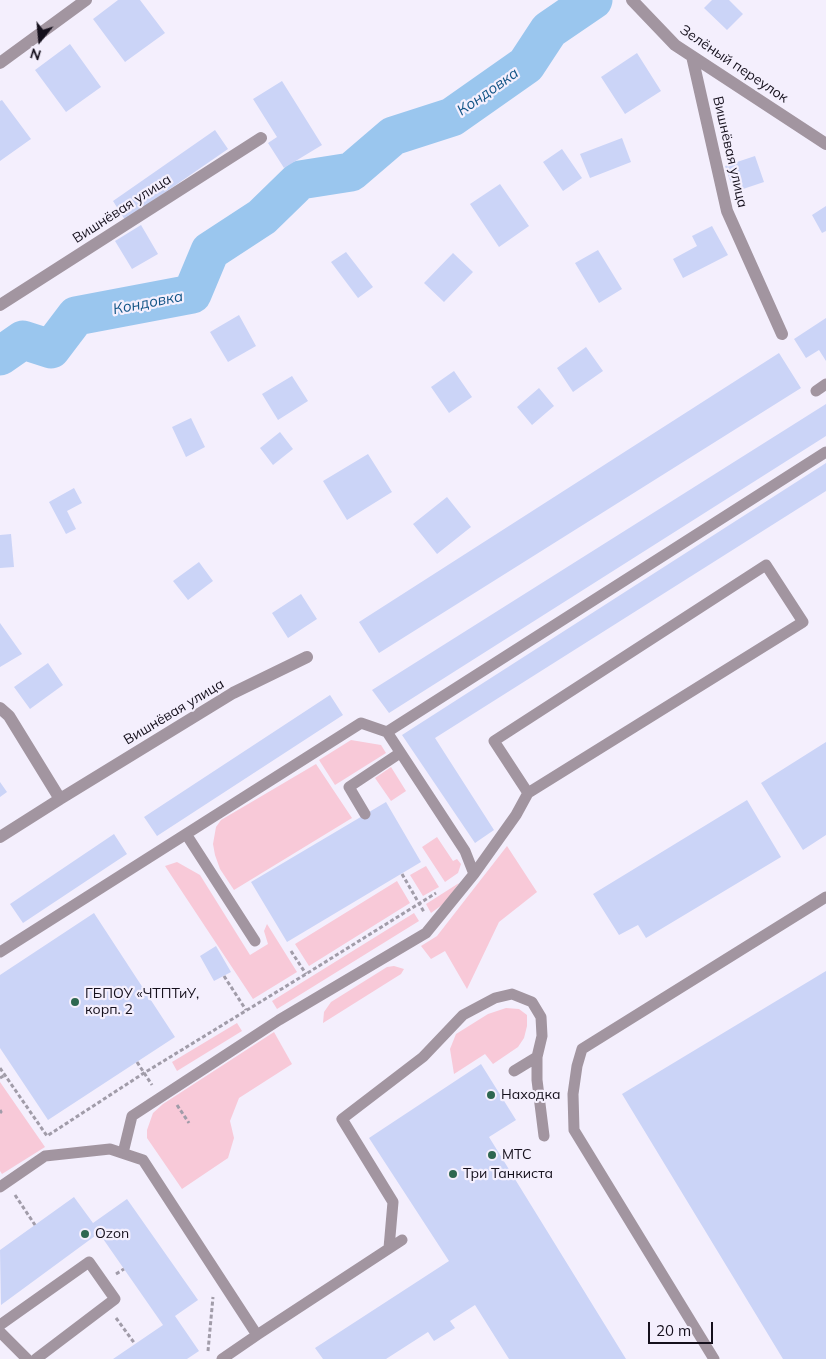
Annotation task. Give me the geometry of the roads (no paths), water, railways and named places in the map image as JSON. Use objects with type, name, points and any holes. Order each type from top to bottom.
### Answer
[{"type":"street","points":[[0,63],[86,0]]},
{"type":"street","name":"Зелёный переулок","points":[[632,0],[675,45],[826,144]]},
{"type":"street","name":"Вишнёвая улица","points":[[692,56],[727,211],[782,334]]},
{"type":"street","name":"Вишнёвая улица","points":[[0,305],[261,138]]},
{"type":"street","name":"Вишнёвая улица","points":[[0,837],[233,694],[307,657]]},
{"type":"street","points":[[0,708],[8,716],[60,799]]},
{"type":"lane","points":[[387,732],[826,452]]},
{"type":"lane","points":[[123,1153],[132,1116],[279,1020],[426,933],[474,874],[516,815],[528,793],[803,622],[766,565],[494,741],[528,793]]},
{"type":"lane","points":[[0,952],[361,723],[387,732],[465,851],[474,874]]},
{"type":"lane","points":[[365,814],[349,787],[400,753]]},
{"type":"lane","points":[[186,834],[255,941]]},
{"type":"lane","points":[[714,1359],[574,1130],[573,1094],[576,1066],[582,1048],[826,897]]},
{"type":"lane","points":[[389,1248],[393,1202],[342,1119],[423,1057],[462,1015],[495,998],[512,994],[532,1002],[542,1017],[542,1036],[537,1057],[537,1080],[544,1136]]},
{"type":"lane","points":[[514,1071],[537,1057]]},
{"type":"lane","points":[[3,1184],[44,1156],[110,1149],[143,1160],[257,1335]]},
{"type":"lane","points":[[222,1359],[402,1240]]},
{"type":"lane","points":[[0,1325],[89,1262],[115,1300],[36,1359]]},
{"type":"lane","points":[[0,1332],[28,1359]]},
{"type":"waterway","name":"Кондовка","points":[[0,356],[23,340],[51,349],[76,316],[192,294],[210,251],[262,217],[300,180],[351,172],[393,136],[452,117],[526,65],[549,30],[593,0]]},
{"type":"place","name":"ГБПОУ «ЧТПТиУ, корп. 2","points":[[75,1002]]},
{"type":"place","name":"Находка","points":[[491,1095]]},
{"type":"place","name":"МТС","points":[[492,1155]]},
{"type":"place","name":"Три Танкиста","points":[[453,1174]]},
{"type":"place","name":"Ozon","points":[[85,1234]]}]
